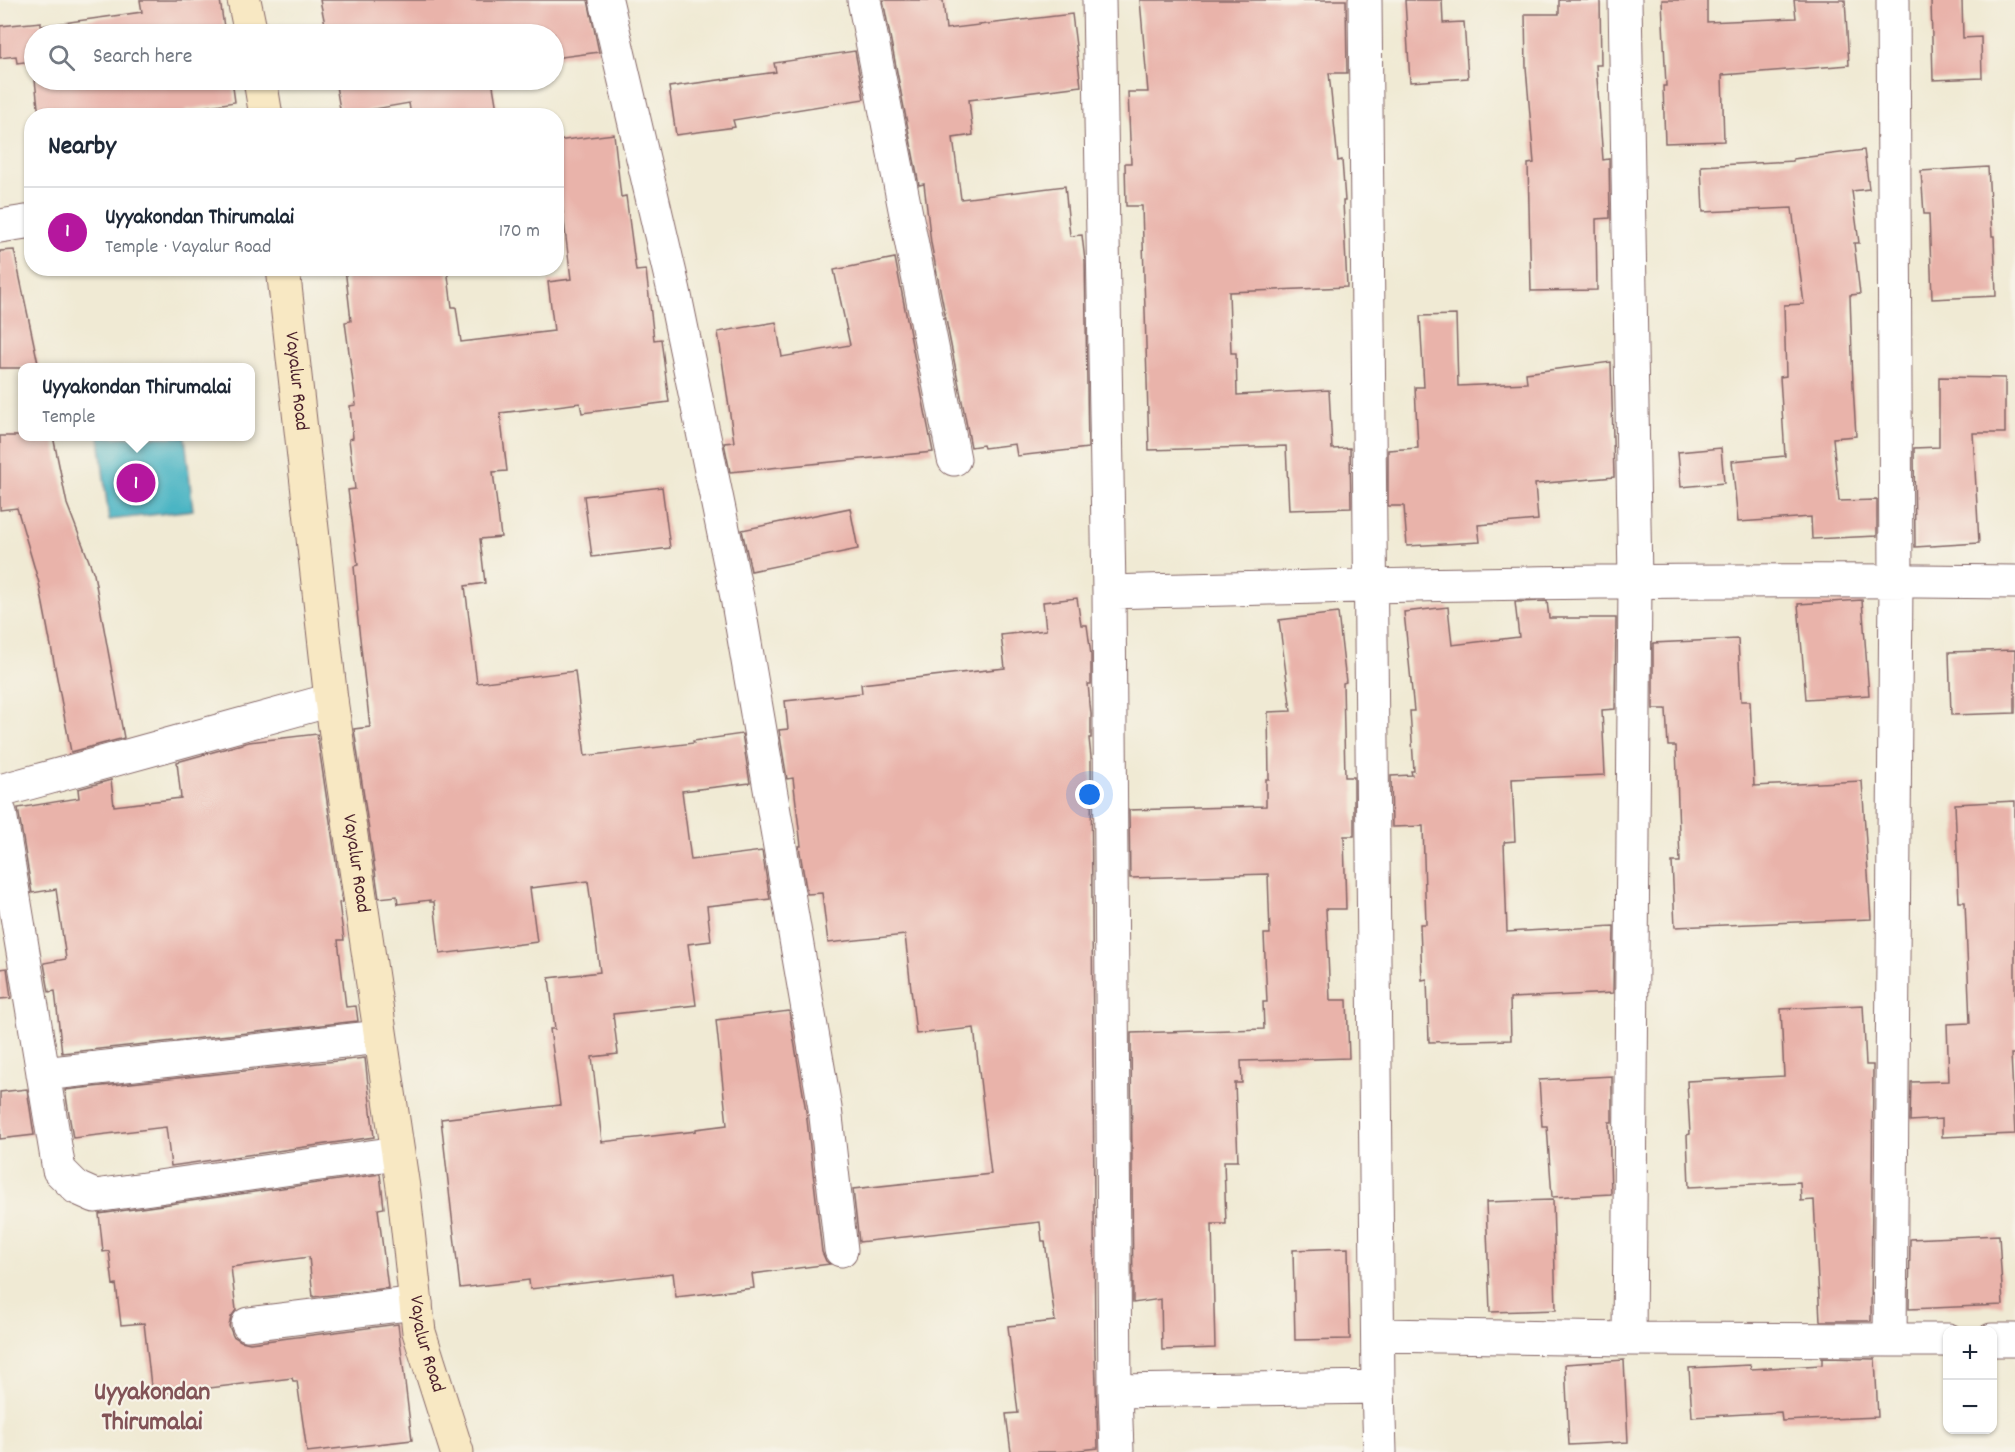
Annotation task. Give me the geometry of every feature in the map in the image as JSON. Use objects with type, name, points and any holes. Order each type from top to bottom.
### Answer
[{"type":"main road","points":[[244,0],[249,24]]},
{"type":"main road","points":[[262,90],[265,108]]},
{"type":"main road","name":"Vayalur Road","points":[[285,276],[331,700],[381,1037],[419,1332],[457,1452]]},
{"type":"street","points":[[606,0],[674,291],[736,597],[825,1108],[841,1250]]},
{"type":"street","points":[[864,0],[954,459]]},
{"type":"street","points":[[1099,0],[1109,592],[1117,1452]]},
{"type":"street","points":[[1365,0],[1380,1452]]},
{"type":"street","points":[[1625,0],[1635,581],[1629,1340]]},
{"type":"street","points":[[1890,1340],[1896,580],[1893,0]]},
{"type":"street","points":[[0,226],[24,222]]},
{"type":"street","points":[[1109,592],[1635,581],[2015,582]]},
{"type":"street","points":[[0,791],[331,700]]},
{"type":"street","points":[[0,813],[59,1170],[77,1188],[95,1196],[397,1153]]},
{"type":"street","points":[[43,1074],[381,1037]]},
{"type":"street","points":[[248,1324],[416,1303]]},
{"type":"street","points":[[1379,1335],[1629,1340],[1943,1340]]},
{"type":"street","points":[[1997,1340],[2015,1340]]},
{"type":"street","points":[[1115,1391],[1378,1387]]},
{"type":"water","points":[[99,441],[185,441],[193,510],[109,520]]},
{"type":"building","points":[[140,0],[220,0],[224,24],[55,24],[142,12]]},
{"type":"building","points":[[320,0],[588,0],[599,52],[564,57],[564,24],[325,24]]},
{"type":"building","points":[[883,0],[943,0],[946,29],[1072,14],[1081,86],[969,100],[973,135],[953,138],[961,199],[1065,186],[1070,236],[1082,235],[1085,261],[1088,448],[1017,456],[1015,444],[984,448],[983,445],[971,447],[931,243],[924,184],[919,185]]},
{"type":"building","points":[[1140,0],[1346,0],[1347,73],[1329,73],[1338,161],[1342,160],[1347,287],[1229,292],[1231,353],[1236,353],[1237,395],[1329,390],[1332,449],[1350,448],[1351,508],[1289,510],[1286,446],[1149,450],[1142,206],[1126,206],[1125,163],[1131,163],[1128,92],[1148,92]]},
{"type":"building","points":[[1405,0],[1442,0],[1443,23],[1464,22],[1468,78],[1410,82]]},
{"type":"building","points":[[1559,0],[1600,0],[1601,65],[1596,65],[1603,160],[1609,159],[1610,218],[1596,219],[1597,290],[1531,291],[1528,164],[1534,163],[1526,67],[1525,14],[1559,14]]},
{"type":"building","points":[[1662,0],[1707,0],[1707,22],[1796,18],[1794,0],[1845,0],[1849,65],[1722,75],[1724,141],[1665,143],[1663,86],[1666,86]]},
{"type":"building","points":[[1931,0],[1962,0],[1963,38],[1981,37],[1982,78],[1933,80]]},
{"type":"building","points":[[41,22],[41,24],[24,24],[24,62],[17,63],[16,56],[0,58],[0,26]]},
{"type":"building","points":[[855,51],[864,99],[733,120],[735,127],[676,135],[669,87],[776,72],[774,63]]},
{"type":"building","points":[[36,90],[233,90],[235,102],[198,108],[38,108]]},
{"type":"building","points":[[337,90],[494,90],[497,108],[410,108],[409,103],[381,108],[340,108]]},
{"type":"building","points":[[614,134],[621,197],[626,196],[636,271],[646,270],[654,340],[661,339],[669,402],[582,413],[580,403],[500,413],[507,471],[493,472],[501,537],[480,539],[485,583],[465,586],[477,683],[575,671],[585,756],[694,743],[693,741],[742,734],[750,783],[682,791],[691,860],[762,851],[770,899],[707,906],[711,941],[688,944],[696,1005],[613,1014],[618,1054],[592,1057],[602,1142],[727,1125],[716,1020],[789,1011],[806,1111],[822,1252],[830,1264],[752,1274],[754,1288],[676,1297],[673,1273],[530,1289],[529,1280],[460,1288],[441,1119],[560,1105],[550,1029],[555,1029],[549,978],[600,972],[588,881],[530,888],[537,942],[440,954],[434,902],[430,900],[398,904],[397,896],[379,898],[354,729],[370,727],[357,612],[354,566],[358,565],[348,490],[355,489],[349,439],[353,438],[350,406],[356,405],[345,322],[351,321],[346,276],[448,276],[452,307],[456,307],[461,342],[554,331],[548,282],[571,279],[564,222],[564,140]]},
{"type":"building","points":[[1864,150],[1869,189],[1852,191],[1859,243],[1854,243],[1860,294],[1850,295],[1856,436],[1833,438],[1839,501],[1877,500],[1877,536],[1812,539],[1811,517],[1738,522],[1732,461],[1785,456],[1780,377],[1786,376],[1784,305],[1804,304],[1792,208],[1703,212],[1701,166],[1793,161],[1793,159]]},
{"type":"building","points":[[1988,167],[1996,296],[1932,299],[1929,214],[1924,214],[1921,171]]},
{"type":"building","points":[[14,250],[38,363],[18,363],[18,368],[0,368],[0,251]]},
{"type":"building","points":[[895,258],[933,452],[730,472],[724,443],[734,442],[718,332],[776,322],[782,357],[850,345],[834,270]]},
{"type":"building","points":[[1456,315],[1458,386],[1527,383],[1526,373],[1611,362],[1614,477],[1535,484],[1538,520],[1478,525],[1480,542],[1407,546],[1404,506],[1388,506],[1388,450],[1418,448],[1415,387],[1424,387],[1420,316]]},
{"type":"building","points":[[1939,377],[2005,378],[2005,433],[1973,433],[1979,543],[1915,547],[1914,448],[1939,447]]},
{"type":"building","points":[[0,436],[18,436],[18,441],[54,441],[67,504],[94,574],[124,738],[71,752],[39,583],[17,508],[0,510]]},
{"type":"building","points":[[1721,448],[1724,483],[1681,487],[1678,452]]},
{"type":"building","points":[[662,487],[670,548],[592,557],[584,496]]},
{"type":"building","points":[[850,508],[858,549],[751,571],[742,530]]},
{"type":"building","points":[[1077,598],[1081,625],[1087,625],[1091,655],[1091,684],[1088,684],[1091,714],[1091,738],[1089,738],[1098,1448],[1064,1452],[1011,1452],[1006,1414],[1018,1413],[1008,1326],[1055,1321],[1045,1241],[1042,1241],[1040,1222],[859,1242],[853,1189],[991,1174],[974,1028],[916,1034],[905,935],[828,943],[822,893],[807,894],[799,846],[801,846],[793,778],[787,779],[779,730],[788,729],[785,701],[862,693],[861,684],[1005,668],[1001,635],[1046,630],[1043,602]]},
{"type":"building","points":[[1862,600],[1869,695],[1806,699],[1798,604]]},
{"type":"building","points":[[1547,601],[1549,618],[1616,618],[1615,709],[1602,710],[1605,775],[1512,779],[1515,841],[1504,842],[1507,932],[1614,926],[1613,993],[1510,998],[1511,1040],[1429,1042],[1427,979],[1422,980],[1420,924],[1426,924],[1423,826],[1392,827],[1391,776],[1412,775],[1411,771],[1414,771],[1410,711],[1414,711],[1404,612],[1448,607],[1452,645],[1519,637],[1515,602]]},
{"type":"building","points":[[1338,613],[1346,682],[1343,683],[1345,777],[1354,777],[1354,836],[1344,836],[1346,909],[1326,909],[1330,1000],[1347,1000],[1349,1058],[1241,1061],[1242,1083],[1235,1083],[1238,1161],[1224,1161],[1226,1224],[1212,1224],[1215,1348],[1162,1350],[1161,1299],[1133,1303],[1131,1033],[1264,1029],[1263,1002],[1267,1002],[1264,934],[1270,934],[1268,874],[1130,878],[1129,810],[1266,806],[1266,779],[1269,779],[1268,712],[1291,711],[1279,620]]},
{"type":"building","points":[[1738,639],[1741,701],[1750,701],[1754,786],[1862,781],[1871,919],[1675,927],[1672,862],[1680,862],[1676,746],[1668,746],[1666,709],[1653,709],[1653,643]]},
{"type":"building","points":[[2015,650],[2015,713],[1951,715],[1949,652]]},
{"type":"building","points":[[317,734],[342,902],[339,903],[344,940],[338,940],[346,1007],[356,1006],[358,1021],[62,1053],[55,991],[49,992],[44,963],[66,959],[56,889],[32,893],[18,808],[79,798],[78,789],[111,780],[114,806],[181,798],[177,762],[249,742]]},
{"type":"building","points":[[2015,801],[2015,1054],[2011,1054],[2015,1134],[1942,1137],[1942,1119],[1910,1121],[1911,1082],[1949,1081],[1947,1024],[1970,1023],[1965,902],[1959,902],[1955,804]]},
{"type":"building","points":[[7,968],[11,998],[0,999],[0,969]]},
{"type":"building","points":[[1863,1005],[1866,1065],[1873,1065],[1871,1321],[1820,1321],[1814,1200],[1801,1201],[1800,1182],[1689,1187],[1687,1135],[1690,1134],[1687,1081],[1784,1076],[1781,1009]]},
{"type":"building","points":[[365,1058],[374,1137],[171,1166],[166,1127],[73,1138],[65,1090]]},
{"type":"building","points":[[1612,1076],[1612,1122],[1609,1122],[1611,1194],[1552,1197],[1547,1126],[1542,1126],[1539,1080]]},
{"type":"building","points":[[27,1089],[34,1135],[0,1139],[0,1092]]},
{"type":"building","points":[[380,1174],[384,1208],[378,1209],[388,1288],[313,1297],[309,1257],[231,1267],[236,1310],[229,1326],[233,1336],[250,1343],[398,1324],[412,1440],[307,1452],[297,1381],[293,1381],[292,1378],[152,1395],[144,1323],[121,1325],[109,1251],[103,1252],[99,1214]]},
{"type":"building","points":[[1553,1200],[1556,1310],[1490,1312],[1486,1202]]},
{"type":"building","points":[[1999,1235],[2003,1305],[1909,1309],[1910,1239]]},
{"type":"building","points":[[1348,1248],[1350,1339],[1295,1340],[1293,1250]]},
{"type":"building","points":[[1822,1358],[1875,1359],[1878,1417],[1782,1421],[1781,1412],[1692,1417],[1689,1368],[1750,1365],[1751,1369],[1822,1365]]},
{"type":"building","points":[[1624,1360],[1628,1442],[1569,1445],[1565,1364]]},
{"type":"place","name":"Uyyakondan Thirumalai","points":[[136,483]]},
{"type":"district","name":"Uyyakondan Thirumalai","points":[[152,1408]]}]
